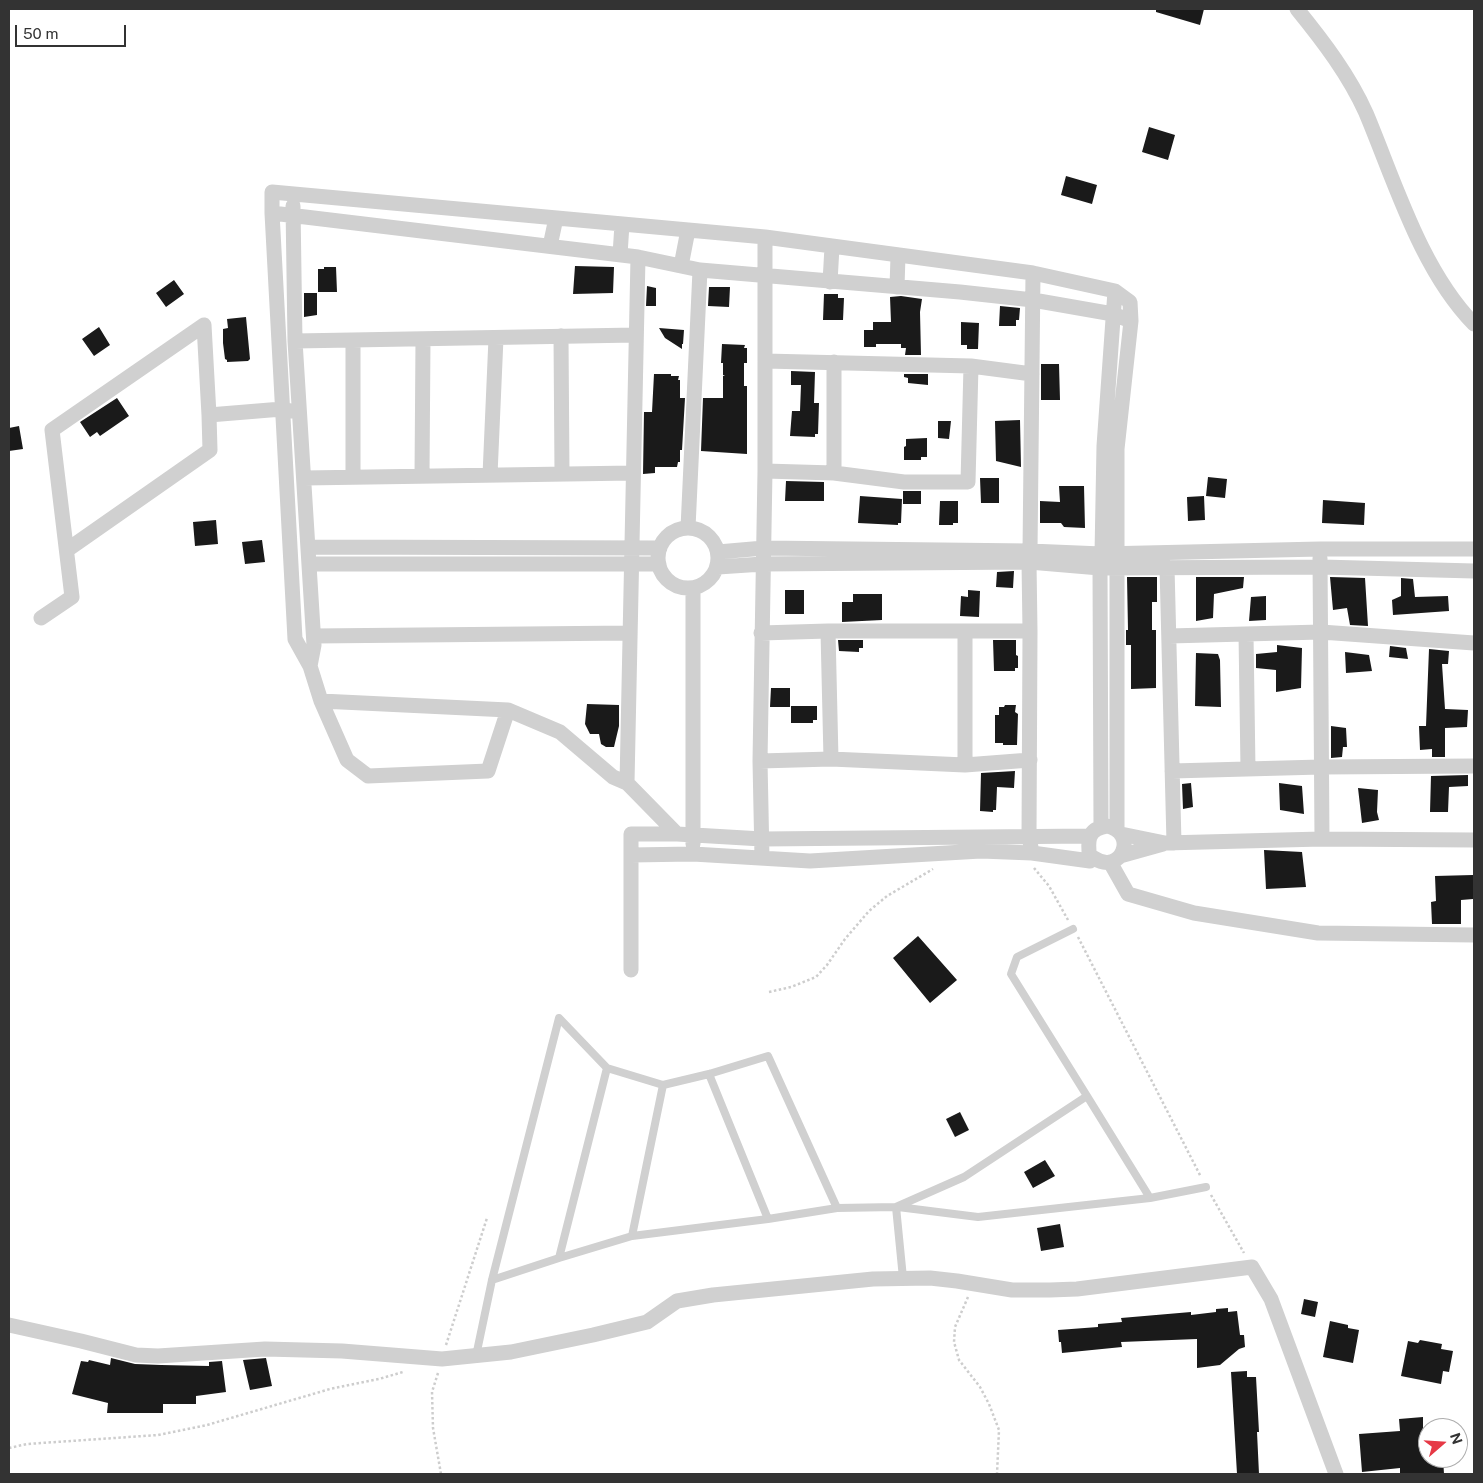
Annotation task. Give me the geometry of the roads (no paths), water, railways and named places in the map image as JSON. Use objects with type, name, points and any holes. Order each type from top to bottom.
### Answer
[{"type":"street","points":[[1296,9],[1329,51],[1356,92],[1427,257],[1453,299],[1474,324]]},
{"type":"street","points":[[508,710],[488,771],[368,776],[347,760],[321,701],[310,666],[295,639],[272,192],[765,237],[962,265],[1033,273],[1115,291],[1130,302],[1131,321],[1117,449],[1119,832],[1124,846],[1115,859]]},
{"type":"street","points":[[292,194],[295,341],[314,636],[310,666]]},
{"type":"street","points":[[420,231],[423,206]]},
{"type":"street","points":[[484,238],[486,212]]},
{"type":"street","points":[[272,213],[638,257],[700,270],[1032,300],[1113,314],[1131,321]]},
{"type":"street","points":[[550,246],[556,218]]},
{"type":"street","points":[[620,255],[622,224]]},
{"type":"street","points":[[681,266],[688,230]]},
{"type":"street","points":[[762,858],[760,761],[765,471],[765,237]]},
{"type":"street","points":[[830,282],[832,247]]},
{"type":"street","points":[[897,287],[898,256]]},
{"type":"street","points":[[627,783],[638,257]]},
{"type":"street","points":[[960,292],[962,265]]},
{"type":"street","points":[[688,528],[700,270]]},
{"type":"street","points":[[1032,853],[1029,836],[1029,556],[1033,273]]},
{"type":"street","points":[[1090,861],[1088,841],[1096,831],[1104,446],[1115,291]]},
{"type":"street","points":[[41,618],[72,597],[52,430],[204,325],[210,450],[67,550]]},
{"type":"street","points":[[295,341],[636,335]]},
{"type":"street","points":[[561,336],[562,474]]},
{"type":"street","points":[[490,475],[496,338]]},
{"type":"street","points":[[422,476],[423,339]]},
{"type":"street","points":[[353,340],[353,477]]},
{"type":"street","points":[[765,361],[971,366],[1032,374]]},
{"type":"street","points":[[834,362],[834,473]]},
{"type":"street","points":[[765,471],[834,473],[904,482],[968,482],[971,366]]},
{"type":"street","points":[[209,414],[282,409],[300,414]]},
{"type":"street","points":[[304,478],[633,473]]},
{"type":"street","points":[[688,528],[698,529],[707,534],[714,542],[718,560],[710,580],[702,586],[693,588],[675,586],[662,573],[659,564],[660,548],[666,538],[676,531],[688,528]]},
{"type":"street","points":[[309,547],[660,548]]},
{"type":"street","points":[[718,560],[764,548],[1029,556],[1101,561],[1320,549],[1474,549]]},
{"type":"street","points":[[1320,549],[1322,839]]},
{"type":"street","points":[[718,560],[763,564],[1029,556]]},
{"type":"street","points":[[1117,561],[1167,568],[1321,566],[1474,570]]},
{"type":"street","points":[[310,564],[659,564]]},
{"type":"street","points":[[1167,568],[1172,771],[1169,843]]},
{"type":"street","points":[[693,588],[693,854]]},
{"type":"street","points":[[761,633],[828,631],[1030,631]]},
{"type":"street","points":[[828,631],[831,759]]},
{"type":"street","points":[[965,632],[965,765]]},
{"type":"street","points":[[1169,636],[1321,632],[1474,643]]},
{"type":"street","points":[[314,636],[630,633]]},
{"type":"street","points":[[1246,634],[1248,769]]},
{"type":"street","points":[[321,701],[508,710],[560,732],[613,776],[627,783],[677,834]]},
{"type":"street","points":[[760,761],[831,759],[965,765],[1030,760]]},
{"type":"street","points":[[1172,771],[1321,767],[1474,766]]},
{"type":"street","points":[[631,970],[631,834],[677,834],[762,839],[1029,836],[1096,831],[1112,827],[1119,832],[1169,843],[1322,839],[1474,840]]},
{"type":"street","points":[[631,855],[693,854],[810,861],[981,851],[1032,853],[1090,861],[1094,858],[1098,861],[1115,859],[1169,843]]},
{"type":"street","points":[[1115,859],[1128,894],[1194,913],[1318,933],[1474,935]]},
{"type":"street","points":[[9,1325],[136,1355],[158,1356],[265,1349],[342,1351],[442,1359],[511,1352],[647,1322],[677,1301],[873,1279],[903,1278],[930,1278],[1012,1290],[1077,1289],[1252,1267],[1271,1299],[1336,1474]]},
{"type":"lane","points":[[1073,929],[1016,957],[1011,974],[1150,1198]]},
{"type":"lane","points":[[476,1356],[492,1280],[559,1018],[607,1068],[663,1085],[709,1074],[768,1056],[837,1208]]},
{"type":"lane","points":[[558,1258],[607,1068]]},
{"type":"lane","points":[[709,1074],[768,1219]]},
{"type":"lane","points":[[632,1236],[663,1085]]},
{"type":"lane","points":[[896,1207],[964,1178],[1087,1096]]},
{"type":"lane","points":[[492,1280],[632,1236],[768,1219],[837,1208],[896,1207],[978,1217],[1150,1198],[1206,1187]]},
{"type":"lane","points":[[896,1207],[903,1278]]}]
